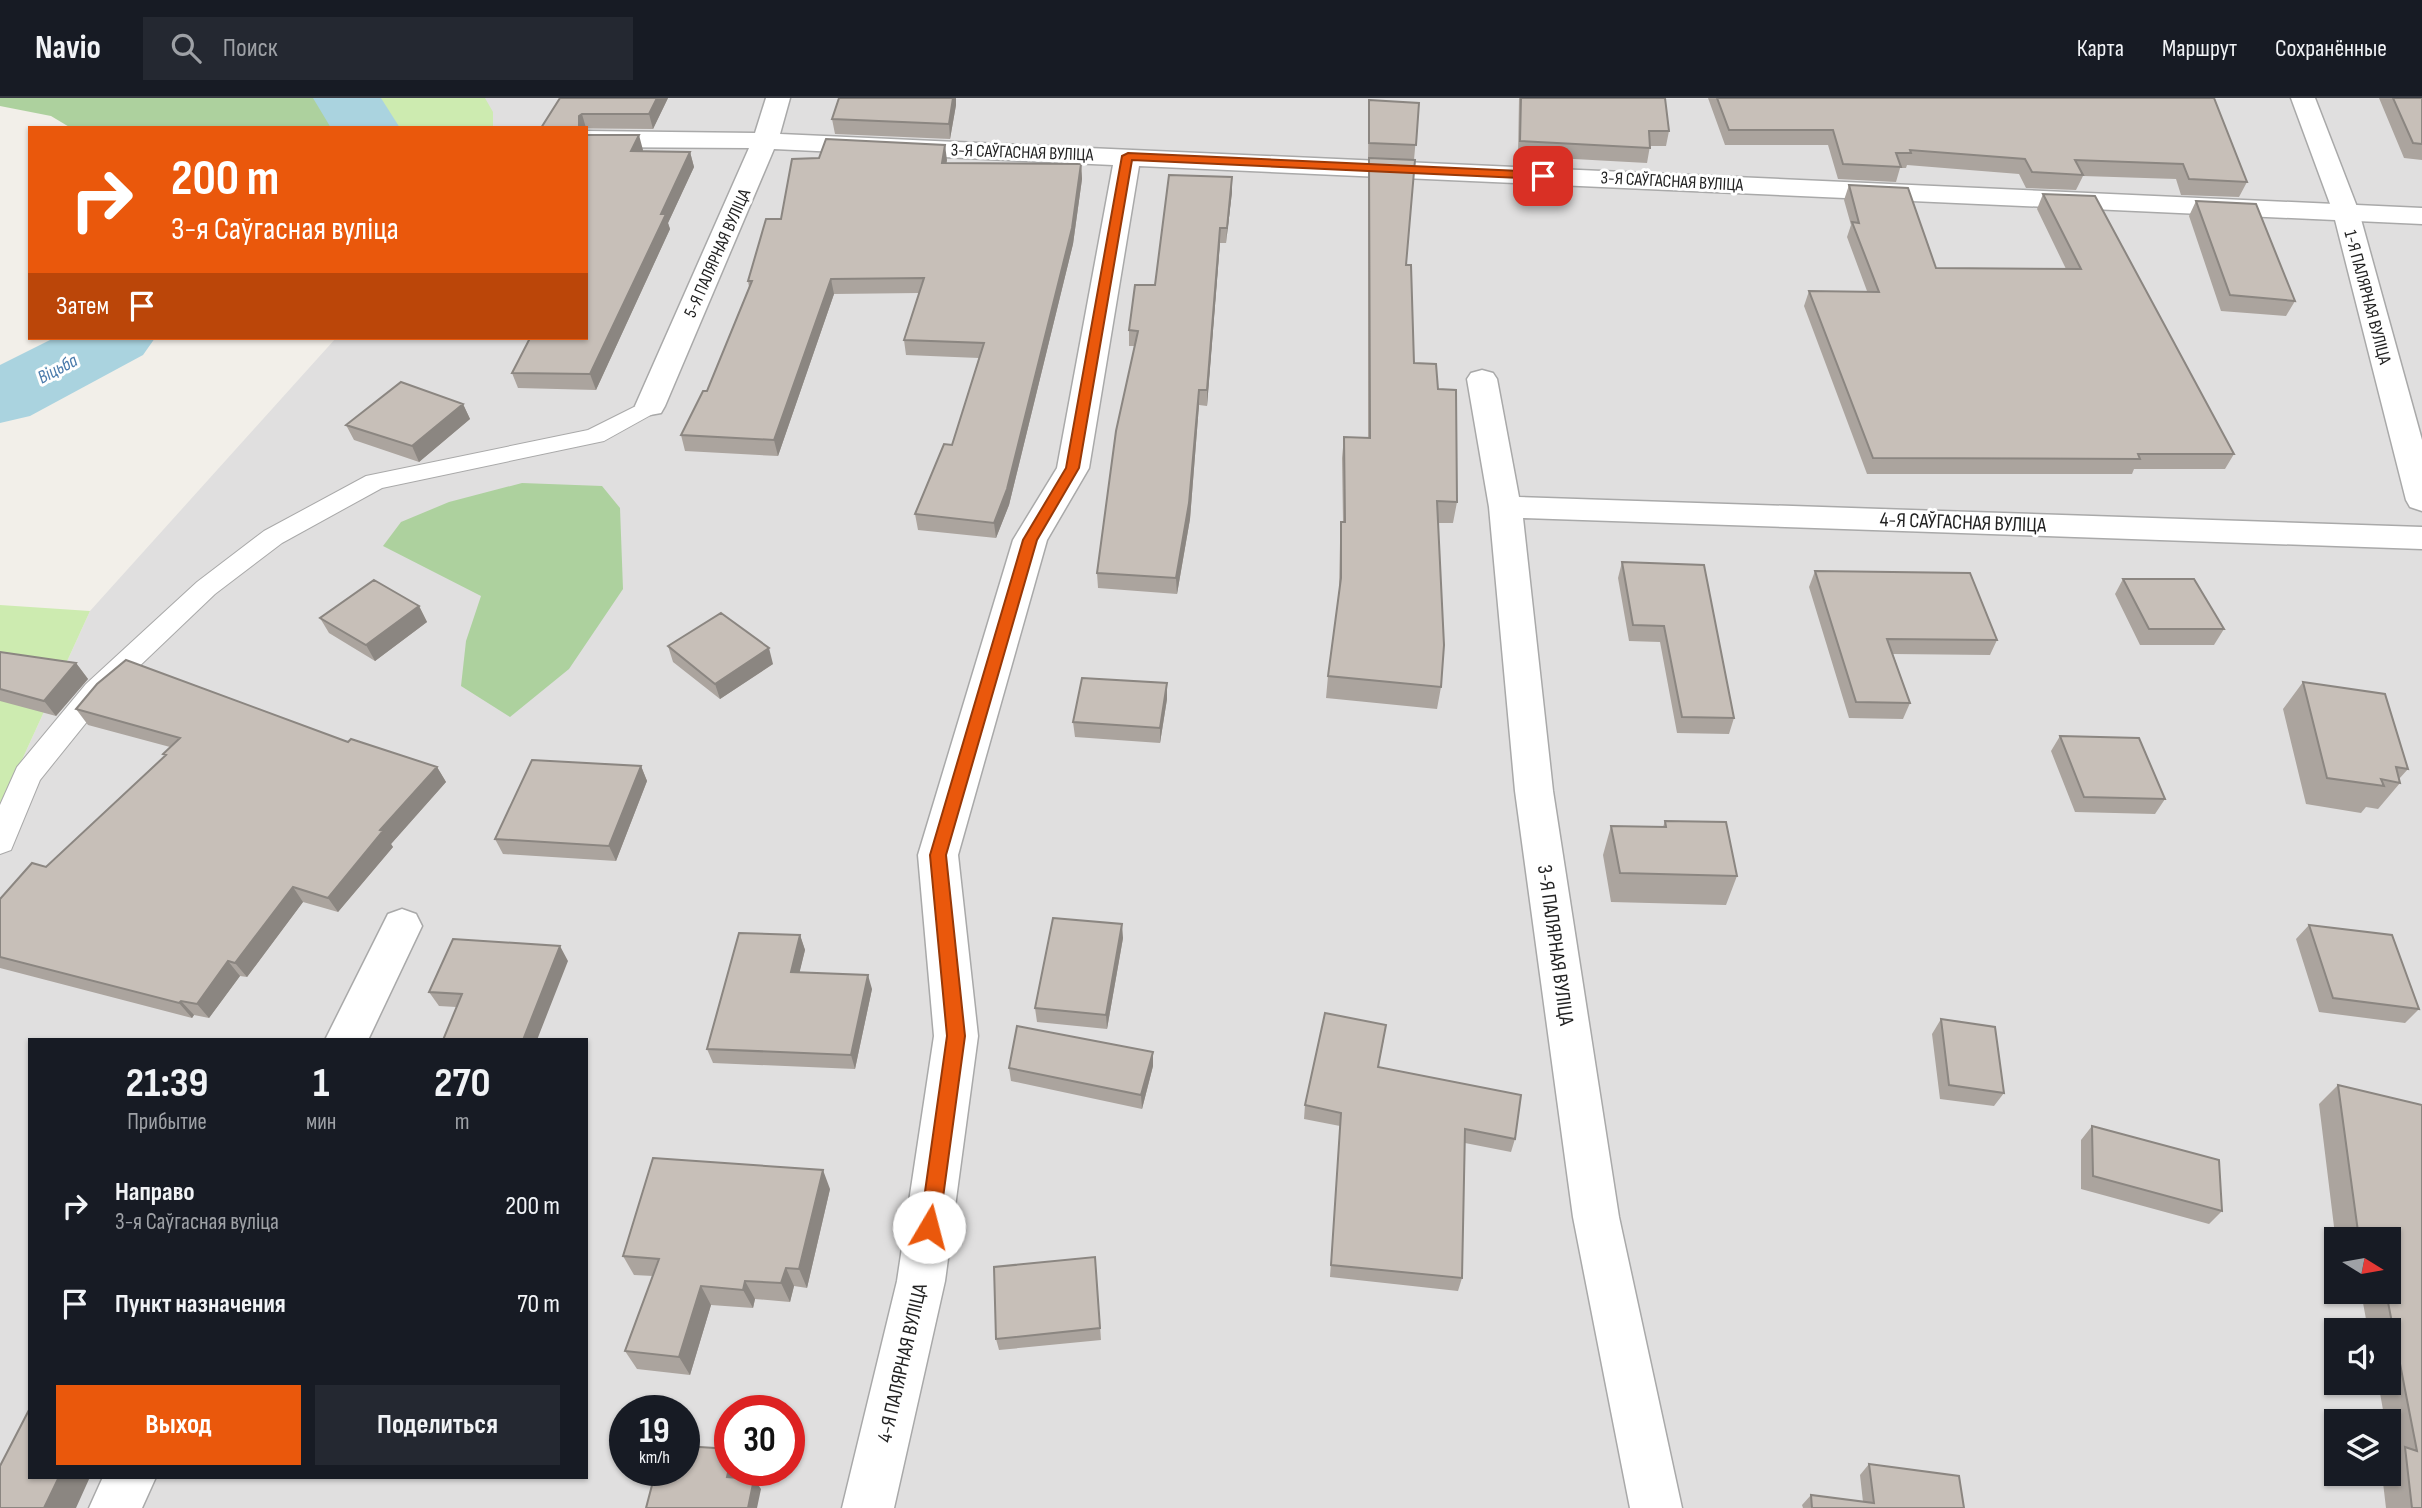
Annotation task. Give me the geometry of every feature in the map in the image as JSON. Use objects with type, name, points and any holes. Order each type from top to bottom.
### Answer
[{"type":"street","name":"5-Я ПАЛЯРНАЯ ВУЛІЦА","points":[[650,406],[765,141],[778,98]]},
{"type":"street","name":"1-Я ПАЛЯРНАЯ ВУЛІЦА","points":[[2303,98],[2346,212],[2422,499]]},
{"type":"street","name":"3-Я САЎГАСНАЯ ВУЛІЦА","points":[[588,139],[765,141],[1128,156],[2422,216]]},
{"type":"street","name":"4-Я ПАЛЯРНАЯ ВУЛІЦА","points":[[868,1508],[922,1281],[956,1036],[938,855],[1030,540],[1073,468],[1128,156]]},
{"type":"street","name":"3-Я ПАЛЯРНАЯ ВУЛІЦА","points":[[1482,379],[1505,507],[1534,791],[1596,1217],[1656,1508]]},
{"type":"street","name":"4-Я САЎГАСНАЯ ВУЛІЦА","points":[[1505,507],[2422,538]]},
{"type":"street","points":[[347,1038],[402,926]]},
{"type":"street","points":[[115,1508],[129,1479]]},
{"type":"lane","points":[[0,842],[27,775],[96,691],[206,588],[273,537],[375,482],[595,436],[650,406]]},
{"type":"shaded area","points":[[440,98],[2422,98],[2422,1508],[0,1508],[0,808],[90,611],[334,340],[588,340],[588,126],[487,126]]},
{"type":"green space","points":[[0,98],[323,98],[343,115],[343,126],[68,126],[51,116],[0,106]]},
{"type":"green space","points":[[366,98],[485,98],[493,112],[493,126],[386,125]]},
{"type":"green space","points":[[522,483],[602,486],[620,508],[623,589],[569,669],[510,717],[461,686],[466,641],[481,596],[383,546],[401,522],[449,502]]},
{"type":"green space","points":[[0,605],[90,611],[0,808]]},
{"type":"building","points":[[560,98],[657,98],[649,114],[582,114],[579,116],[579,126],[542,126]]},
{"type":"building","points":[[839,98],[953,98],[949,124],[832,119]]},
{"type":"building","points":[[1521,98],[1665,98],[1669,131],[1649,131],[1650,148],[1520,141]]},
{"type":"building","points":[[1717,98],[2214,98],[2247,182],[2189,179],[2183,164],[2075,160],[2083,175],[2032,172],[2025,159],[1910,150],[1911,153],[1896,153],[1901,167],[1843,164],[1833,130],[1729,130]]},
{"type":"building","points":[[2393,98],[2422,98],[2422,144],[2413,143]]},
{"type":"building","points":[[1369,100],[1419,103],[1416,145],[1369,143]]},
{"type":"building","points":[[588,135],[639,135],[631,151],[690,152],[661,214],[666,214],[590,374],[512,373],[529,340],[588,340]]},
{"type":"building","points":[[826,139],[945,145],[942,163],[1081,164],[1072,228],[1007,489],[994,523],[915,514],[944,444],[952,445],[984,343],[904,340],[924,278],[831,279],[774,440],[681,435],[703,391],[707,391],[752,281],[748,281],[766,219],[781,219],[792,159],[819,158]]},
{"type":"building","points":[[1369,158],[1415,160],[1406,265],[1411,265],[1414,363],[1436,364],[1438,389],[1456,390],[1457,502],[1437,501],[1444,645],[1441,687],[1328,676],[1341,578],[1341,522],[1345,522],[1344,437],[1370,438]]},
{"type":"building","points":[[1169,175],[1232,177],[1227,228],[1220,228],[1207,390],[1199,390],[1189,503],[1176,578],[1097,573],[1116,431],[1138,331],[1129,330],[1135,285],[1155,285]]},
{"type":"building","points":[[1849,185],[1908,188],[1936,268],[2081,269],[2043,194],[2095,196],[2234,454],[2138,454],[2140,459],[1873,458],[1809,291],[1879,292],[1852,222],[1859,223]]},
{"type":"building","points":[[2196,201],[2256,204],[2295,301],[2230,295]]},
{"type":"building","points":[[401,382],[463,404],[412,446],[346,425]]},
{"type":"building","points":[[1622,562],[1704,565],[1734,718],[1682,717],[1664,626],[1633,625]]},
{"type":"building","points":[[1815,571],[1970,573],[1997,640],[1887,639],[1910,703],[1856,702]]},
{"type":"building","points":[[2123,579],[2194,579],[2224,629],[2149,629]]},
{"type":"building","points":[[374,580],[419,606],[366,645],[320,618]]},
{"type":"building","points":[[721,613],[769,648],[715,684],[668,646]]},
{"type":"building","points":[[0,652],[76,663],[44,701],[0,689]]},
{"type":"building","points":[[126,660],[348,742],[351,739],[437,767],[380,830],[383,831],[328,898],[293,887],[235,963],[228,961],[197,1004],[181,1001],[179,1003],[0,957],[0,899],[32,863],[46,867],[166,755],[163,754],[180,738],[76,709],[97,684]]},
{"type":"building","points":[[1082,678],[1167,683],[1160,728],[1073,722]]},
{"type":"building","points":[[2303,682],[2385,694],[2408,769],[2396,767],[2400,783],[2381,779],[2384,786],[2327,778]]},
{"type":"building","points":[[2060,736],[2139,738],[2165,799],[2084,797]]},
{"type":"building","points":[[532,760],[641,766],[609,846],[495,839]]},
{"type":"building","points":[[1665,821],[1726,822],[1737,876],[1620,873],[1611,826],[1666,827]]},
{"type":"building","points":[[1053,918],[1122,924],[1106,1015],[1035,1008]]},
{"type":"building","points":[[2309,925],[2392,935],[2419,1009],[2333,998]]},
{"type":"building","points":[[739,933],[800,935],[791,972],[868,975],[851,1055],[707,1049]]},
{"type":"building","points":[[453,939],[560,946],[524,1038],[444,1038],[462,994],[429,992]]},
{"type":"building","points":[[1325,1013],[1386,1025],[1378,1067],[1521,1095],[1515,1139],[1465,1129],[1462,1278],[1331,1265],[1341,1113],[1305,1105]]},
{"type":"building","points":[[1941,1019],[1995,1027],[2004,1093],[1949,1085]]},
{"type":"building","points":[[1017,1026],[1153,1052],[1141,1095],[1009,1068]]},
{"type":"building","points":[[2338,1085],[2422,1105],[2422,1508],[2412,1508],[2405,1447],[2417,1451],[2401,1369],[2401,1318],[2391,1318],[2388,1304],[2401,1304],[2401,1227],[2357,1227]]},
{"type":"building","points":[[2092,1126],[2219,1160],[2222,1211],[2093,1176]]},
{"type":"building","points":[[653,1158],[823,1170],[799,1269],[786,1268],[781,1283],[745,1281],[743,1290],[701,1286],[679,1357],[625,1351],[659,1259],[623,1256]]},
{"type":"building","points":[[1095,1257],[1100,1328],[996,1339],[994,1267]]},
{"type":"building","points":[[28,1412],[28,1479],[58,1479],[44,1508],[0,1508],[0,1466]]},
{"type":"building","points":[[700,1447],[714,1448],[714,1486],[753,1486],[748,1508],[646,1508],[652,1486],[700,1486]]},
{"type":"building","points":[[1869,1464],[1959,1476],[1964,1508],[1812,1508],[1811,1495],[1874,1503]]},
{"type":"waterway","name":"Віцьба","points":[[347,98],[365,126]]},
{"type":"waterway","name":"Віцьба","points":[[0,398],[111,340]]},
{"type":"route","points":[[929,1227],[956,1036],[938,855],[1030,540],[1073,468],[1128,156],[1543,176]]}]
